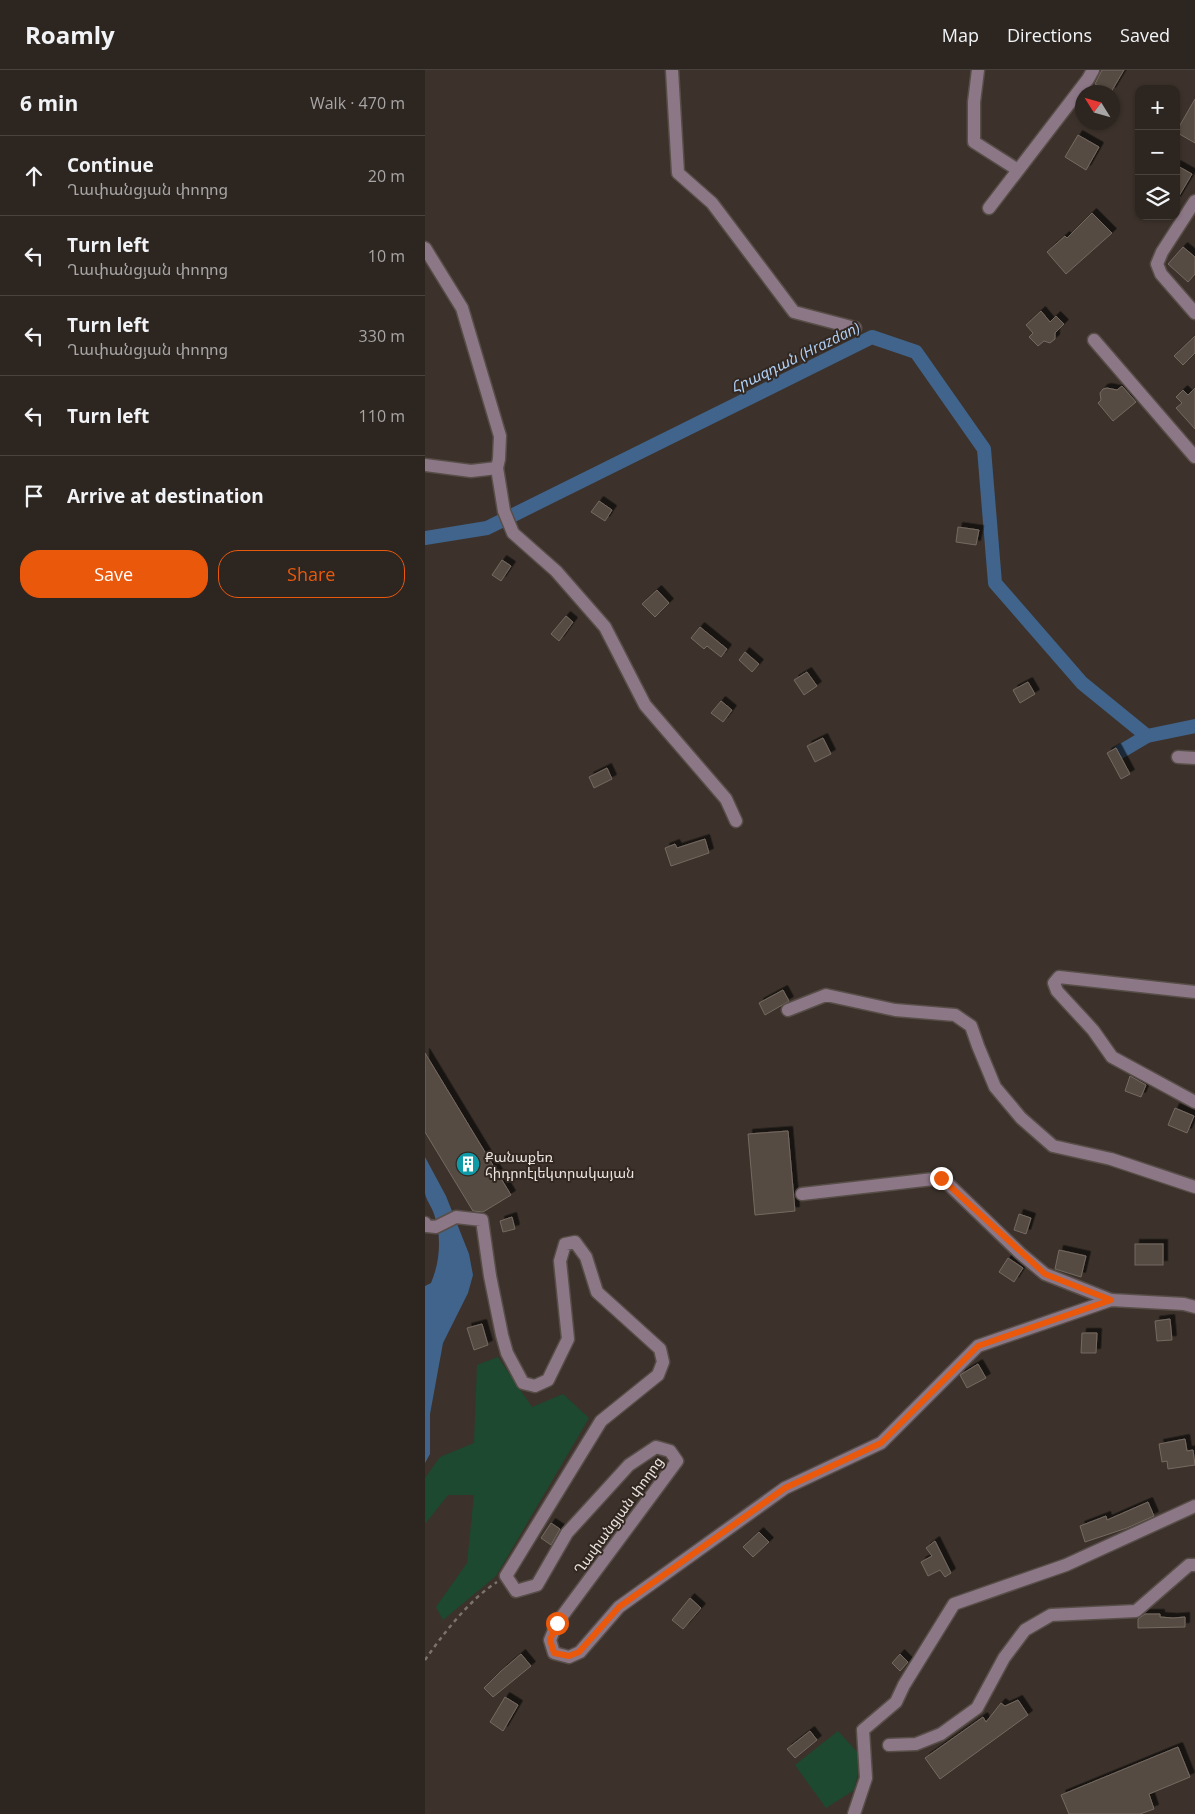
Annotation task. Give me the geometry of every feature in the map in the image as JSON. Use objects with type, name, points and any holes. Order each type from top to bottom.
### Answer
[{"type":"street","points":[[672,70],[678,173],[712,203],[794,312],[855,328]]},
{"type":"street","points":[[978,70],[974,102],[974,142],[1017,170]]},
{"type":"street","points":[[989,208],[1093,70]]},
{"type":"street","points":[[1195,201],[1162,252],[1157,264],[1161,274],[1195,313]]},
{"type":"street","points":[[425,248],[462,308],[500,436],[497,468],[505,512],[513,533],[556,571],[605,627],[645,705],[726,799],[737,821]]},
{"type":"street","points":[[1094,340],[1195,457]]},
{"type":"street","points":[[425,465],[471,471],[497,468]]},
{"type":"street","points":[[1178,758],[1195,758]]},
{"type":"street","points":[[1195,992],[1059,977],[1053,983],[1057,991],[1093,1030],[1112,1057],[1195,1102]]},
{"type":"street","points":[[788,1010],[826,995],[895,1010],[955,1015],[971,1026],[995,1087],[1021,1118],[1053,1146],[1111,1159],[1195,1187]]},
{"type":"street","points":[[802,1194],[941,1178],[1045,1274],[1111,1300]]},
{"type":"street","points":[[431,1225],[456,1217],[482,1220],[490,1276],[502,1335],[507,1353],[523,1383],[535,1386],[547,1380],[568,1339],[560,1261],[565,1244],[575,1242],[586,1257],[597,1292],[660,1348],[663,1362],[658,1375],[601,1421],[506,1576]]},
{"type":"street","name":"Ղափանցյան փողոց","points":[[506,1576],[516,1591],[537,1585],[567,1533],[629,1465],[656,1447],[670,1451],[677,1461],[557,1623],[550,1640],[554,1653],[569,1656],[579,1652],[619,1607],[785,1488],[881,1443],[978,1346],[1111,1300],[1184,1304],[1195,1307]]},
{"type":"street","points":[[854,1814],[866,1778],[863,1730],[896,1702],[904,1685],[953,1604],[1066,1565],[1195,1506]]},
{"type":"street","points":[[889,1745],[916,1744],[941,1734],[977,1708],[1004,1658],[1025,1630],[1051,1615],[1136,1611],[1189,1565],[1195,1565]]},
{"type":"path","points":[[425,1660],[437,1643],[483,1591],[506,1576]]},
{"type":"green space","points":[[498,1357],[532,1407],[563,1394],[589,1418],[496,1576],[443,1620],[436,1607],[467,1563],[474,1495],[448,1495],[425,1524],[425,1478],[440,1457],[474,1443],[477,1365]]},
{"type":"green space","points":[[838,1731],[859,1754],[859,1769],[854,1790],[826,1808],[795,1765]]},
{"type":"water","points":[[425,1157],[446,1196],[469,1254],[473,1275],[468,1293],[443,1343],[430,1414],[430,1454],[425,1463],[425,1286],[431,1283],[434,1275],[438,1258],[439,1240],[437,1222],[425,1193]]},
{"type":"building","points":[[1102,70],[1124,70],[1115,85],[1095,84]]},
{"type":"building","points":[[1195,99],[1195,143],[1180,134],[1180,125]]},
{"type":"building","points":[[1078,135],[1099,147],[1086,170],[1065,157]]},
{"type":"building","points":[[1180,167],[1192,174],[1180,194]]},
{"type":"building","points":[[1092,213],[1112,233],[1066,274],[1047,252],[1065,236],[1067,238]]},
{"type":"building","points":[[1183,247],[1195,257],[1195,274],[1188,282],[1168,264]]},
{"type":"building","points":[[1041,311],[1050,322],[1056,316],[1064,324],[1055,333],[1055,339],[1050,343],[1044,341],[1038,346],[1029,337],[1033,333],[1026,325]]},
{"type":"building","points":[[1195,336],[1195,353],[1183,365],[1174,356]]},
{"type":"building","points":[[1122,386],[1136,402],[1113,421],[1098,403],[1101,400],[1100,393],[1103,389],[1117,390]]},
{"type":"building","points":[[1195,388],[1195,429],[1176,408],[1182,403],[1176,397],[1183,390],[1188,395]]},
{"type":"building","points":[[599,501],[612,510],[605,521],[591,512]]},
{"type":"building","points":[[958,527],[979,530],[976,545],[956,542]]},
{"type":"building","points":[[502,560],[511,566],[501,581],[492,575]]},
{"type":"building","points":[[657,590],[669,603],[655,617],[642,604]]},
{"type":"building","points":[[566,616],[573,622],[559,641],[551,634]]},
{"type":"building","points":[[700,627],[727,649],[721,657],[707,646],[704,649],[691,638]]},
{"type":"building","points":[[745,652],[759,664],[752,672],[739,660]]},
{"type":"building","points":[[807,672],[817,686],[804,695],[794,680]]},
{"type":"building","points":[[1028,682],[1035,694],[1020,703],[1013,690]]},
{"type":"building","points":[[721,701],[732,710],[723,722],[711,713]]},
{"type":"building","points":[[823,738],[831,754],[815,762],[807,746]]},
{"type":"building","points":[[1116,748],[1130,774],[1121,779],[1107,753]]},
{"type":"building","points":[[607,768],[612,779],[594,788],[589,777]]},
{"type":"building","points":[[705,839],[709,853],[671,866],[665,848],[675,844],[677,848]]},
{"type":"building","points":[[783,990],[789,1001],[765,1015],[759,1003]]},
{"type":"building","name":"Քանաքեռ հիդրոէլեկտրակայան","points":[[425,1053],[511,1195],[483,1212],[473,1211],[425,1132]]},
{"type":"building","points":[[1130,1076],[1146,1085],[1141,1097],[1125,1091]]},
{"type":"building","points":[[1175,1108],[1194,1116],[1187,1133],[1168,1125]]},
{"type":"building","points":[[788,1131],[795,1211],[755,1215],[748,1134]]},
{"type":"building","points":[[1019,1214],[1031,1218],[1026,1234],[1014,1230]]},
{"type":"building","points":[[512,1217],[515,1229],[503,1232],[500,1221]]},
{"type":"building","points":[[1135,1244],[1163,1244],[1163,1265],[1135,1265]]},
{"type":"building","points":[[1059,1250],[1086,1256],[1081,1277],[1055,1269]]},
{"type":"building","points":[[1008,1258],[1023,1268],[1014,1282],[999,1272]]},
{"type":"building","points":[[1170,1319],[1172,1340],[1157,1341],[1155,1321]]},
{"type":"building","points":[[482,1324],[488,1345],[474,1350],[467,1328]]},
{"type":"building","points":[[1082,1333],[1097,1333],[1096,1353],[1081,1353]]},
{"type":"building","points":[[978,1364],[986,1378],[967,1388],[960,1375]]},
{"type":"building","points":[[1185,1439],[1187,1451],[1193,1450],[1195,1465],[1168,1469],[1167,1461],[1162,1462],[1159,1444]]},
{"type":"building","points":[[1148,1502],[1154,1516],[1127,1528],[1085,1542],[1080,1526],[1106,1516],[1107,1520]]},
{"type":"building","points":[[551,1523],[560,1529],[551,1545],[541,1538]]},
{"type":"building","points":[[759,1532],[769,1542],[753,1557],[743,1547]]},
{"type":"building","points":[[935,1541],[951,1573],[945,1577],[940,1570],[928,1576],[921,1562],[932,1556],[926,1548]]},
{"type":"building","points":[[690,1598],[701,1608],[683,1629],[672,1620]]},
{"type":"building","points":[[1145,1614],[1160,1614],[1160,1617],[1173,1618],[1185,1617],[1185,1627],[1138,1628],[1138,1619]]},
{"type":"building","points":[[521,1654],[531,1666],[493,1697],[484,1688]]},
{"type":"building","points":[[900,1654],[908,1662],[900,1671],[892,1663]]},
{"type":"building","points":[[505,1697],[518,1705],[503,1731],[490,1722]]},
{"type":"building","points":[[1018,1700],[1028,1715],[940,1779],[925,1758],[983,1717],[986,1722],[1001,1703],[1005,1706]]},
{"type":"building","points":[[810,1731],[817,1740],[795,1758],[787,1749]]},
{"type":"building","points":[[1178,1747],[1190,1777],[1149,1794],[1154,1809],[1140,1814],[1069,1814],[1061,1795]]},
{"type":"waterway","name":"Հրազդան (Hrazdan)","points":[[425,538],[487,528],[872,337],[916,352],[984,449],[995,583],[1082,683],[1147,736]]},
{"type":"waterway","points":[[1120,752],[1147,736],[1195,726]]},
{"type":"place","name":"Քանաքեռ հիդրոէլեկտրակայան","points":[[468,1164]]},
{"type":"route","points":[[557,1623],[550,1640],[554,1653],[569,1656],[579,1652],[619,1607],[785,1488],[881,1443],[978,1346],[1111,1300],[1045,1274],[1020,1253],[941,1178]]}]
